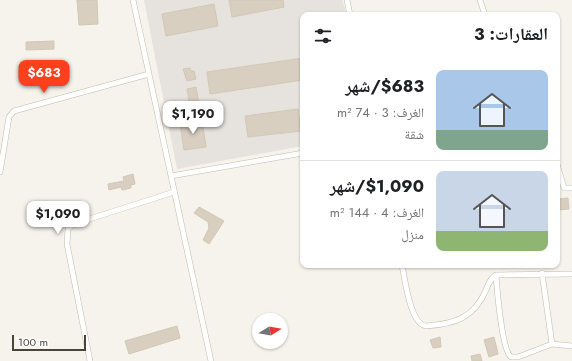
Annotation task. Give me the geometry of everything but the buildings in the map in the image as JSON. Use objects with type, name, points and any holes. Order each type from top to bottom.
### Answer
[{"type":"street","points":[[133,0],[211,361]]},
{"type":"street","points":[[346,0],[349,12]]},
{"type":"street","points":[[480,0],[485,12]]},
{"type":"street","points":[[0,172],[10,117],[14,111],[149,74]]},
{"type":"street","points":[[170,176],[300,154]]},
{"type":"street","points":[[560,174],[564,188],[572,188]]},
{"type":"street","points":[[90,361],[67,244],[68,229],[74,224],[174,192]]},
{"type":"street","points":[[403,268],[415,318],[422,325],[426,326],[462,319],[469,316],[476,309],[489,282],[496,275],[542,273],[572,274]]},
{"type":"street","points":[[542,273],[552,344]]},
{"type":"street","points":[[496,275],[500,320],[508,355],[511,357],[518,357],[552,344],[572,346]]},
{"type":"shaded area","points":[[144,0],[342,0],[346,12],[300,12],[300,147],[177,169]]}]
